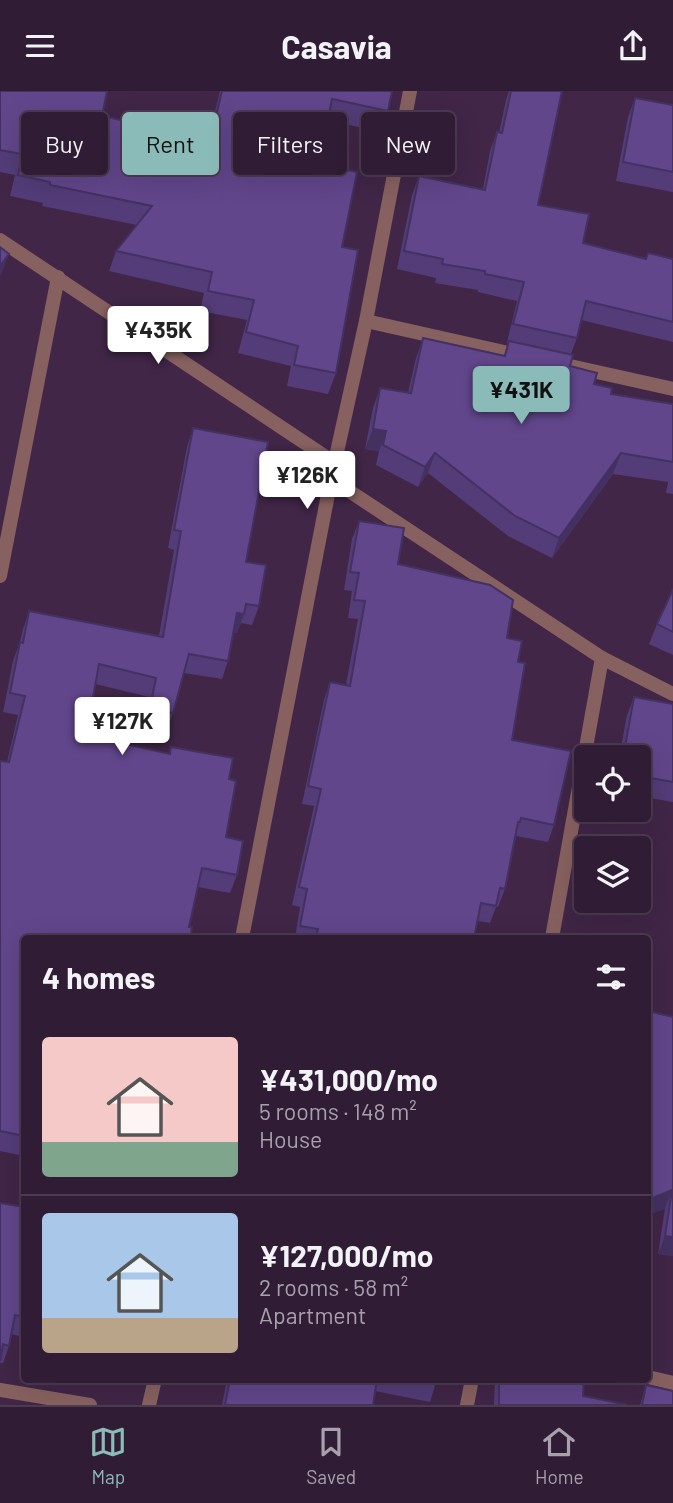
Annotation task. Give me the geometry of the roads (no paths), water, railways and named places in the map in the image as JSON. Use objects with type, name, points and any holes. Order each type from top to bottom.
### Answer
[{"type":"street","points":[[243,935],[410,91]]},
{"type":"street","points":[[0,240],[335,463]]},
{"type":"street","points":[[0,576],[58,277]]},
{"type":"street","points":[[366,321],[673,389]]},
{"type":"street","points":[[331,479],[602,659],[673,694]]},
{"type":"street","points":[[553,935],[602,659]]},
{"type":"street","points":[[651,1378],[673,1383]]},
{"type":"street","points":[[149,1405],[154,1383]]},
{"type":"street","points":[[467,1405],[471,1383]]},
{"type":"street","points":[[0,1391],[90,1405]]}]
